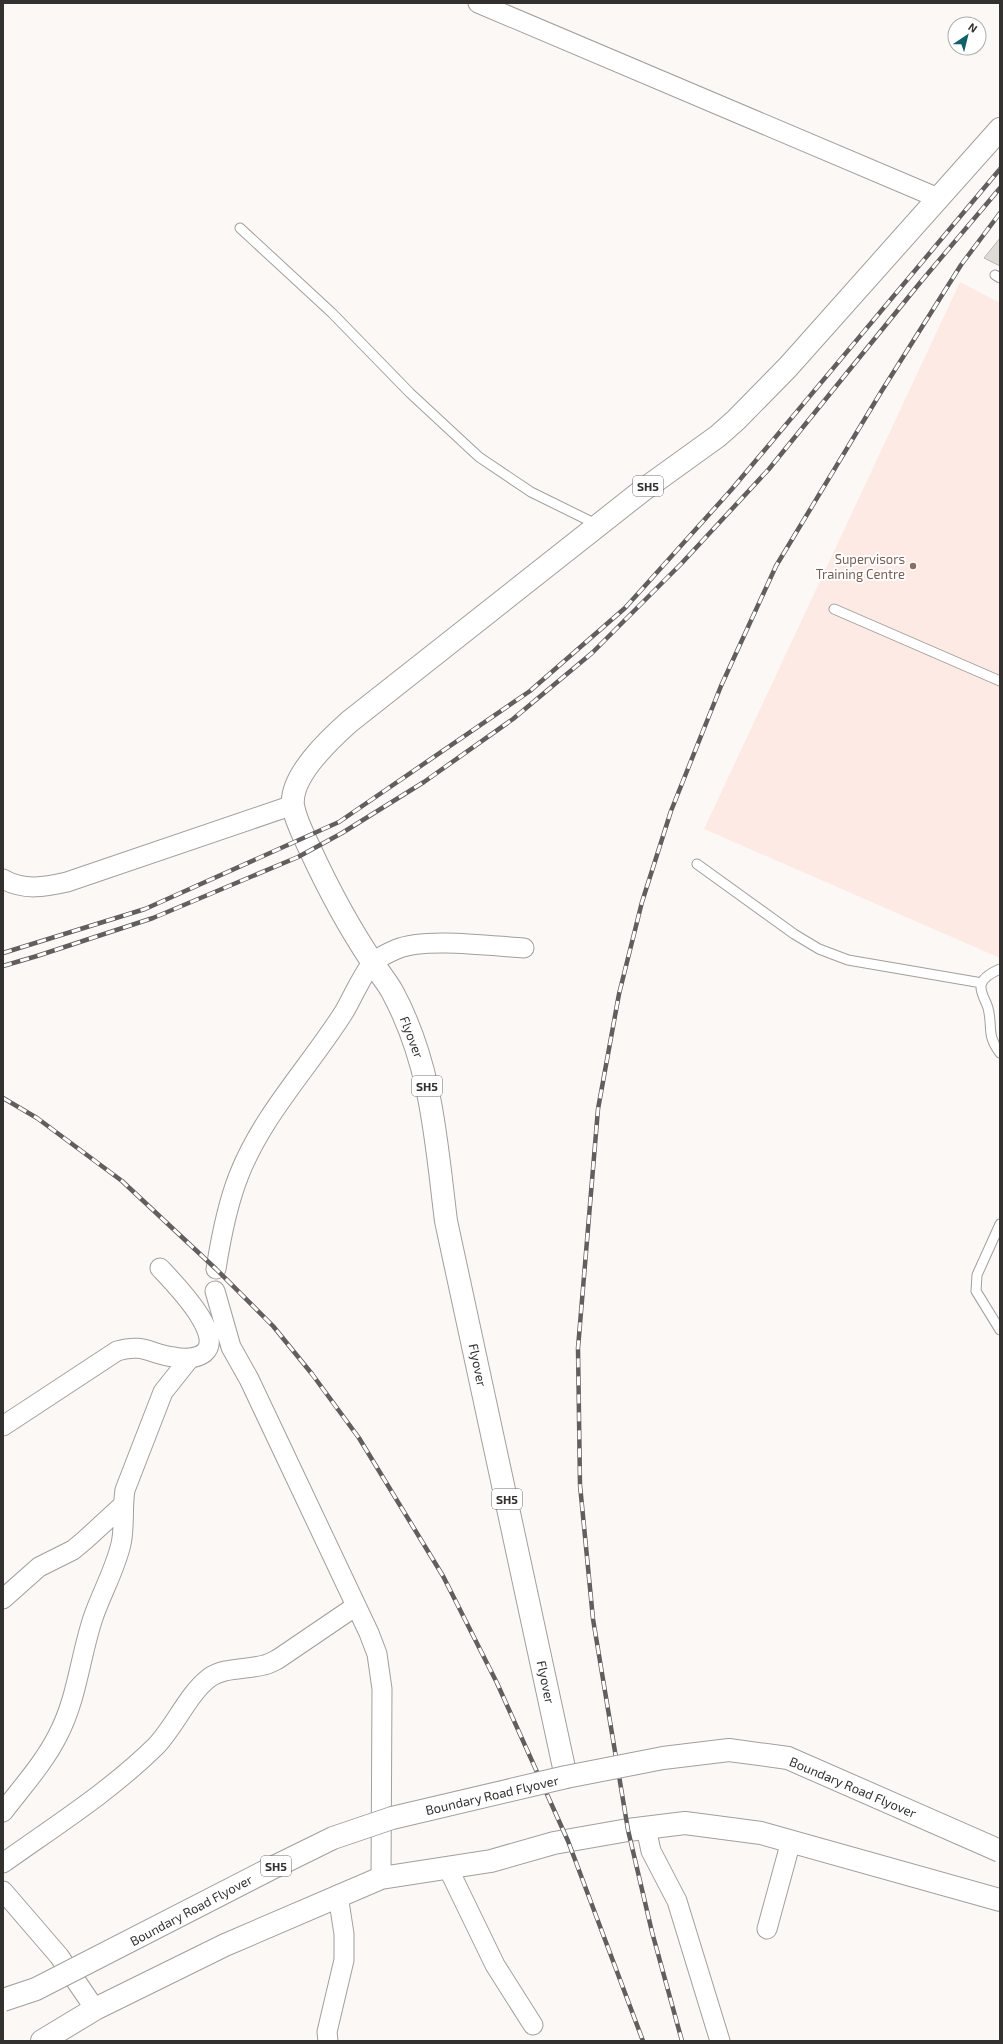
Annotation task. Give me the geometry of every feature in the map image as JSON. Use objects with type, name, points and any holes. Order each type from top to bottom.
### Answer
[{"type":"main road","name":"SH5","points":[[372,963],[319,867],[299,824],[293,805],[295,791],[304,773],[334,735],[598,525],[718,436],[788,367],[1000,129]]},
{"type":"main road","name":"Flyover","points":[[372,963],[396,999],[413,1034],[426,1074],[436,1138],[446,1221],[566,1777]]},
{"type":"main road","name":"Boundary Road Flyover","points":[[3,2000],[42,1986],[333,1838],[392,1818],[566,1777],[664,1758],[729,1750],[758,1752],[788,1758],[1000,1851]]},
{"type":"main road","points":[[42,2041],[95,2009],[225,1945],[338,1895],[381,1878],[492,1861],[554,1843],[646,1828],[685,1823],[762,1833],[1000,1900]]},
{"type":"street","points":[[478,3],[938,198]]},
{"type":"street","points":[[3,879],[22,887],[43,888],[55,885],[293,805]]},
{"type":"street","points":[[216,1269],[221,1238],[231,1198],[251,1150],[263,1127],[343,1013],[372,963],[397,949],[410,945],[431,943],[524,948]]},
{"type":"street","points":[[3,1812],[45,1756],[58,1735],[70,1704],[93,1618],[120,1546],[124,1527],[122,1506],[125,1490],[146,1440],[159,1399],[168,1384],[190,1358],[206,1351],[208,1344],[208,1332],[192,1304],[160,1268]]},
{"type":"street","points":[[215,1291],[231,1347],[249,1379],[356,1606],[377,1654],[382,1689],[381,1878]]},
{"type":"street","points":[[3,1426],[117,1351],[129,1348],[144,1348],[173,1357],[190,1358]]},
{"type":"street","points":[[3,1599],[39,1568],[73,1550],[122,1506]]},
{"type":"street","points":[[3,1862],[118,1781],[141,1761],[160,1742],[197,1690],[209,1678],[223,1671],[264,1665],[278,1659],[356,1606]]},
{"type":"street","points":[[646,1828],[651,1851],[677,1901],[720,2041]]},
{"type":"street","points":[[767,1929],[791,1841]]},
{"type":"street","points":[[448,1868],[495,1965],[533,2025]]},
{"type":"street","points":[[3,1890],[59,1956],[95,2009]]},
{"type":"street","points":[[328,2041],[327,2032],[344,1960],[344,1934],[338,1895]]},
{"type":"lane","points":[[240,228],[332,313],[410,393],[479,457],[502,474],[531,492],[598,525]]},
{"type":"lane","points":[[834,608],[1000,681]]},
{"type":"lane","points":[[697,864],[794,934],[826,952],[848,960],[982,983]]},
{"type":"lane","points":[[1000,969],[985,978],[982,983],[981,992],[986,999],[989,1013],[989,1030],[994,1044],[1000,1053]]},
{"type":"lane","points":[[1000,1224],[977,1274],[976,1291],[1000,1330]]},
{"type":"shaded area","name":"Supervisors Training Centre","points":[[960,282],[1000,303],[1000,958],[704,829]]},
{"type":"building","points":[[1000,238],[1000,266],[984,258]]},
{"type":"railway","points":[[3,953],[145,909],[339,822],[530,691],[625,608],[732,489],[1000,169]]},
{"type":"railway","points":[[3,966],[153,918],[298,857],[342,833],[424,782],[513,719],[592,653],[681,564],[769,469],[919,284],[1000,188]]},
{"type":"railway","points":[[682,2041],[652,1932],[628,1830],[593,1619],[580,1485],[578,1348],[598,1109],[619,994],[642,902],[671,811],[721,686],[776,566],[881,392],[961,265],[1000,213]]},
{"type":"railway","points":[[3,1098],[37,1118],[122,1181],[216,1269],[273,1326],[312,1374],[359,1438],[443,1576],[497,1683],[568,1841],[643,2041]]},
{"type":"place","name":"Supervisors Training Centre","points":[[913,566]]}]
